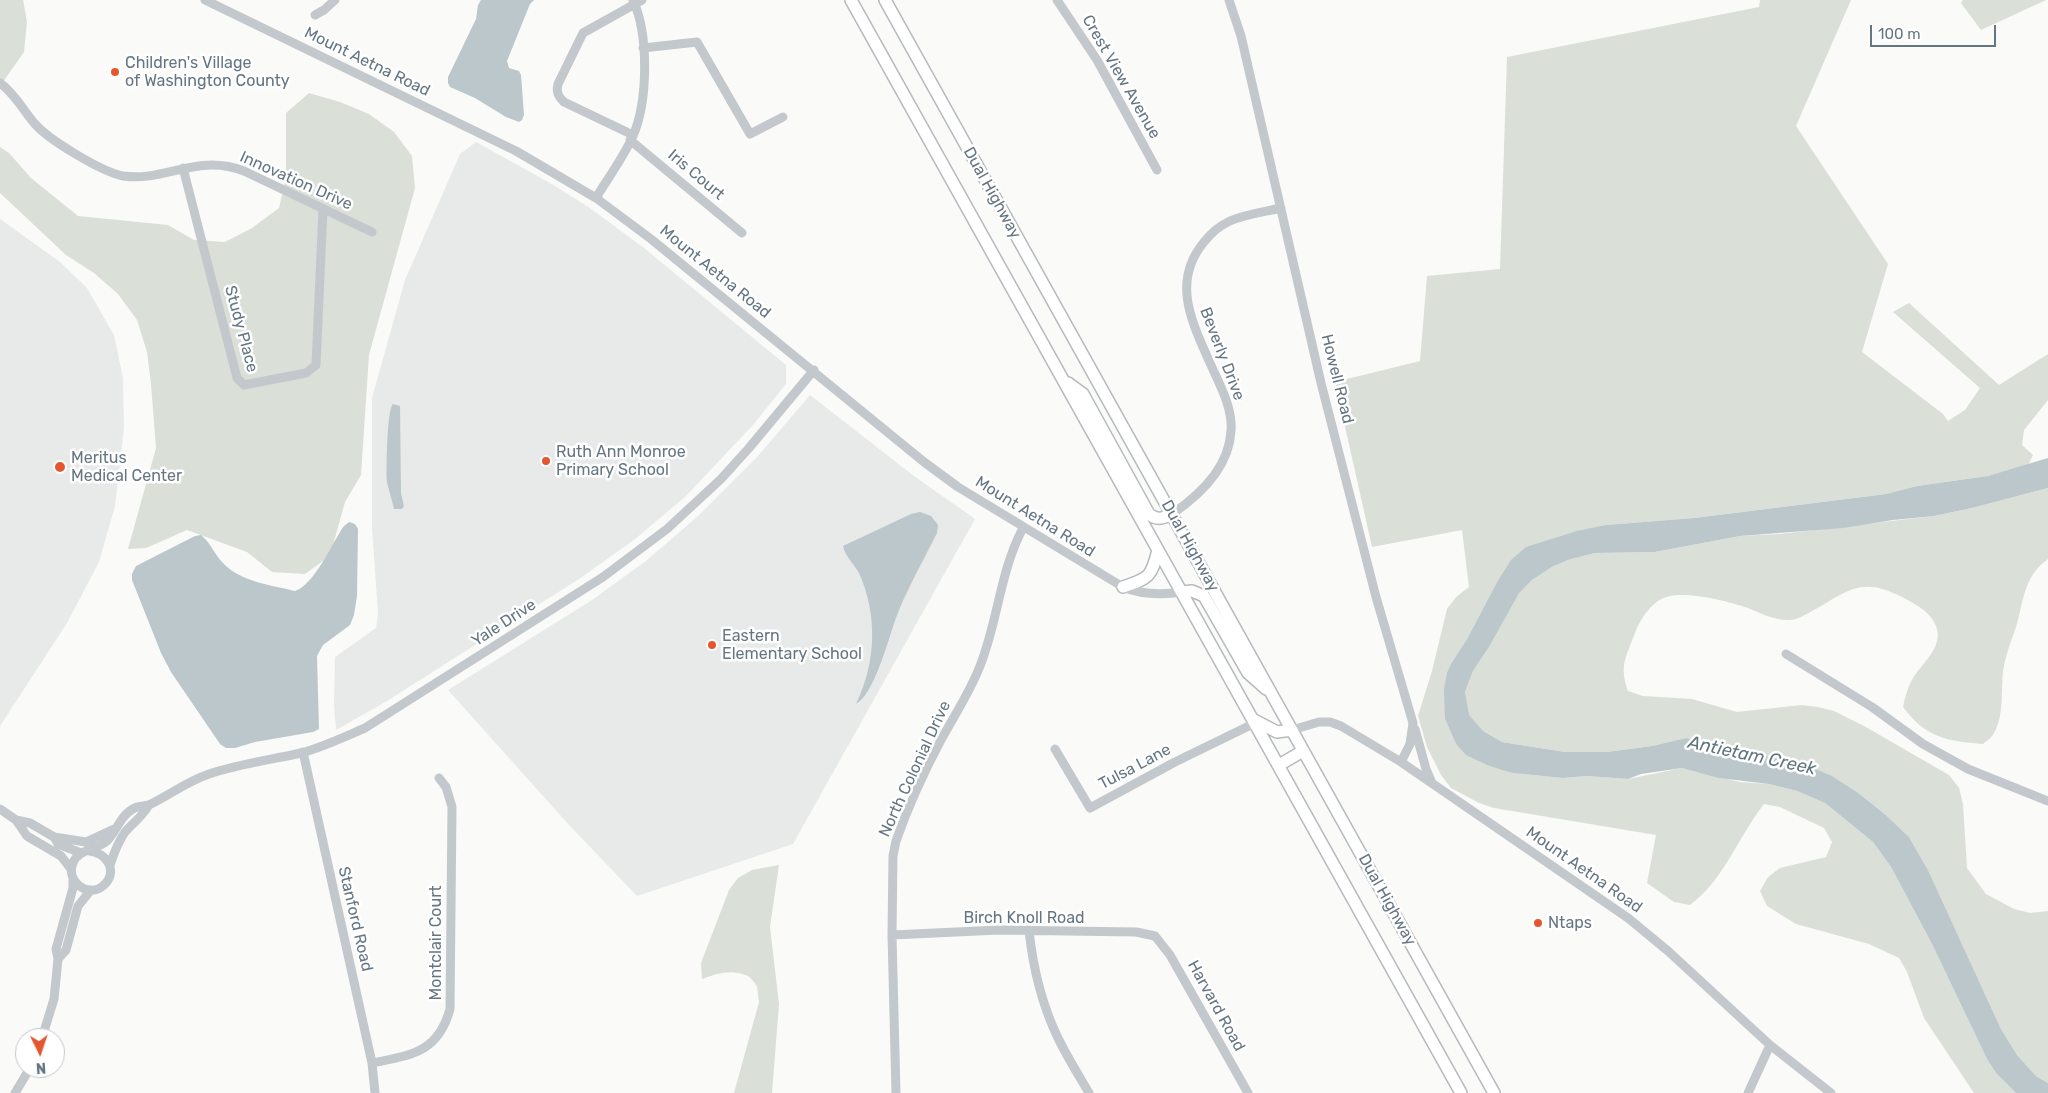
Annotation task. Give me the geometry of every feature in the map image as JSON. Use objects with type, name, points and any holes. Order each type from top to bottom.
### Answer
[{"type":"main road","name":"Dual Highway","points":[[851,0],[1461,1093]]},
{"type":"main road","name":"Dual Highway","points":[[884,0],[1494,1093]]},
{"type":"main road","points":[[1063,379],[1083,394],[1150,514],[1158,518],[1172,514]]},
{"type":"main road","points":[[1122,587],[1145,579],[1151,574],[1158,550]]},
{"type":"main road","points":[[1182,592],[1192,591],[1204,596],[1248,673],[1274,697]]},
{"type":"main road","points":[[1254,721],[1277,732],[1292,730]]},
{"type":"main road","points":[[1279,765],[1304,751]]},
{"type":"street","name":"Mount Aetna Road","points":[[206,0],[516,151],[596,198],[651,239],[814,370],[924,462],[958,487],[1122,587],[1134,592],[1149,594],[1182,592]]},
{"type":"street","points":[[315,15],[335,0]]},
{"type":"street","name":"Crest View Avenue","points":[[1056,0],[1097,60],[1157,170]]},
{"type":"street","name":"Howell Road","points":[[1228,0],[1242,36],[1322,383],[1363,547],[1413,723],[1410,744],[1401,762]]},
{"type":"street","points":[[596,198],[632,138],[642,96],[644,48],[637,1]]},
{"type":"street","name":"Iris Court","points":[[637,1],[583,33],[558,84],[559,97],[564,102],[632,138],[742,233]]},
{"type":"street","points":[[644,48],[697,42],[750,134],[783,116]]},
{"type":"street","name":"Innovation Drive","points":[[0,84],[8,89],[34,123],[47,136],[106,170],[121,175],[137,176],[206,164],[232,167],[372,232]]},
{"type":"street","name":"Study Place","points":[[183,168],[238,379],[244,386],[306,373],[312,370],[316,364],[323,209]]},
{"type":"street","name":"Beverly Drive","points":[[1172,514],[1192,501],[1218,469],[1226,455],[1232,428],[1222,389],[1190,313],[1186,288],[1189,267],[1199,248],[1218,228],[1241,217],[1281,208]]},
{"type":"street","name":"Yale Drive","points":[[45,1028],[54,999],[58,959],[56,949],[73,888],[71,869],[74,860],[85,852],[101,846],[108,840],[125,816],[136,808],[149,805],[188,782],[210,774],[303,752],[337,740],[391,712],[603,577],[673,523],[721,479],[814,370]]},
{"type":"street","name":"North Colonial Drive","points":[[896,1093],[892,869],[896,841],[936,751],[974,681],[981,664],[1008,566],[1015,544],[1023,528]]},
{"type":"street","points":[[1786,654],[1872,707],[1924,744],[1968,769],[2048,801]]},
{"type":"street","name":"Tulsa Lane","points":[[1055,749],[1090,808],[1254,721]]},
{"type":"street","name":"Mount Aetna Road","points":[[1292,730],[1319,722],[1330,722],[1341,726],[1401,762],[1628,918],[1668,951],[1770,1045],[1831,1093]]},
{"type":"street","points":[[1413,723],[1432,784]]},
{"type":"street","name":"Stanford Road","points":[[303,752],[372,1063],[375,1093]]},
{"type":"street","name":"Montclair Court","points":[[372,1063],[421,1051],[434,1042],[442,1032],[450,1009],[452,807],[446,787],[439,778]]},
{"type":"street","name":"Yale Drive","points":[[58,959],[66,950],[78,906],[90,890],[96,890],[105,884],[110,874],[110,864],[116,847],[126,832],[142,818],[149,805]]},
{"type":"street","points":[[0,809],[16,820],[27,836],[61,856],[71,869]]},
{"type":"street","points":[[16,820],[30,823],[54,837],[86,842],[114,829]]},
{"type":"street","points":[[54,837],[58,844],[85,852],[94,851],[104,856],[110,864]]},
{"type":"street","points":[[73,880],[80,887],[90,890]]},
{"type":"street","name":"Birch Knoll Road","points":[[892,935],[999,930],[1136,932],[1155,936]]},
{"type":"street","points":[[1029,931],[1036,979],[1048,1014],[1057,1037],[1089,1093]]},
{"type":"street","name":"Harvard Road","points":[[1155,936],[1170,955],[1248,1093]]},
{"type":"street","points":[[1748,1093],[1770,1045]]},
{"type":"street","points":[[15,1093],[24,1078]]},
{"type":"shaded area","points":[[0,0],[23,0],[27,22],[24,52],[0,86]]},
{"type":"shaded area","points":[[1760,0],[1851,0],[1796,126],[1888,264],[1862,352],[1943,414],[1948,421],[1965,410],[1980,388],[1893,312],[1909,303],[1999,385],[2048,354],[2048,400],[2024,430],[2022,445],[2033,455],[2028,465],[1988,476],[1917,486],[1886,494],[1694,518],[1606,525],[1496,584],[1467,639],[1452,662],[1445,719],[1456,744],[1512,773],[1563,778],[1587,776],[1628,779],[1682,768],[1740,782],[1769,784],[1797,791],[1825,803],[1873,842],[1891,867],[1932,944],[1987,1059],[1996,1073],[2016,1093],[1974,1093],[1924,1018],[1907,972],[1899,958],[1869,944],[1796,924],[1767,906],[1760,891],[1768,877],[1780,868],[1826,857],[1832,842],[1824,828],[1780,807],[1764,804],[1722,871],[1702,895],[1690,905],[1674,902],[1647,883],[1656,835],[1494,808],[1479,803],[1451,788],[1441,775],[1427,747],[1418,716],[1432,671],[1447,609],[1456,597],[1469,587],[1462,530],[1372,547],[1335,382],[1420,361],[1427,276],[1500,269],[1507,57],[1759,7]]},
{"type":"shaded area","points":[[1963,0],[2046,0],[1981,30],[1961,3]]},
{"type":"shaded area","points":[[309,93],[340,102],[369,114],[394,132],[412,156],[415,188],[369,355],[361,475],[345,502],[330,556],[305,574],[272,572],[247,552],[187,530],[146,548],[128,549],[156,448],[147,352],[137,320],[118,294],[94,273],[66,255],[0,193],[0,147],[9,153],[31,178],[78,216],[168,225],[194,240],[225,242],[252,228],[279,208],[286,177],[286,113]]},
{"type":"shaded area","name":"Ruth Ann Monroe Primary School","points":[[476,142],[550,183],[590,208],[644,248],[786,365],[786,384],[753,425],[685,497],[634,540],[579,579],[387,701],[336,730],[334,705],[335,657],[376,628],[378,614],[372,528],[372,398],[405,280],[460,154]]},
{"type":"shaded area","name":"Meritus Medical Center","points":[[0,219],[60,262],[87,288],[114,335],[123,378],[124,428],[115,506],[99,562],[67,623],[0,726]]},
{"type":"shaded area","name":"Eastern Elementary School","points":[[810,395],[914,476],[975,519],[793,844],[637,896],[570,826],[448,690],[592,600],[646,561],[698,516],[758,456]]},
{"type":"shaded area","points":[[2048,488],[2048,559],[2034,574],[2026,590],[2004,666],[1999,719],[1993,734],[1983,744],[1948,739],[1929,732],[1903,707],[1913,678],[1936,645],[1938,638],[1937,630],[1934,622],[1920,607],[1902,597],[1875,587],[1864,587],[1845,592],[1803,616],[1790,620],[1772,618],[1740,605],[1709,598],[1678,595],[1664,598],[1648,610],[1637,627],[1625,662],[1624,675],[1628,691],[1643,696],[1692,699],[1737,712],[1802,705],[1834,711],[1949,775],[1959,788],[1963,804],[1967,868],[1986,894],[2014,909],[2030,913],[2048,911],[2048,1083],[2036,1076],[2017,1055],[2001,1029],[1928,870],[1909,837],[1861,795],[1805,765],[1686,738],[1652,746],[1607,752],[1565,752],[1502,742],[1483,731],[1468,715],[1465,692],[1473,671],[1489,647],[1518,593],[1532,580],[1552,567],[1568,560],[1595,553],[1655,552],[1740,536],[1780,534],[1934,516]]},
{"type":"shaded area","points":[[779,865],[770,927],[779,1004],[772,1093],[734,1093],[759,1002],[757,986],[749,977],[735,972],[718,974],[702,979],[701,963],[729,890],[738,878],[752,870]]},
{"type":"water","points":[[481,0],[534,0],[530,4],[507,61],[509,68],[519,71],[521,75],[524,115],[519,122],[450,87],[448,83],[448,77],[476,19],[478,5]]},
{"type":"water","points":[[393,404],[400,406],[401,493],[404,506],[402,509],[394,509],[387,482],[388,428]]},
{"type":"water","name":"Antietam Creek","points":[[2048,458],[2048,488],[1972,508],[1934,516],[1843,528],[1740,536],[1655,552],[1595,553],[1568,560],[1552,567],[1532,580],[1519,593],[1489,647],[1473,671],[1465,692],[1469,715],[1483,731],[1502,742],[1565,752],[1607,752],[1652,746],[1686,738],[1805,765],[1832,776],[1861,795],[1909,837],[1928,870],[2001,1029],[2017,1055],[2036,1076],[2048,1083],[2048,1093],[2016,1093],[1996,1073],[1987,1059],[1932,944],[1891,867],[1873,842],[1825,803],[1797,791],[1769,784],[1719,778],[1682,768],[1641,774],[1628,779],[1587,776],[1563,778],[1512,773],[1487,765],[1466,755],[1456,744],[1445,719],[1444,689],[1447,673],[1511,560],[1526,547],[1577,531],[1606,525],[1694,518],[1886,494],[1917,486],[1988,476]]},
{"type":"water","points":[[920,512],[931,516],[938,525],[937,533],[899,610],[882,661],[870,688],[856,704],[868,672],[871,656],[872,622],[865,589],[859,573],[843,546],[911,514]]},
{"type":"water","points":[[349,522],[355,524],[358,529],[357,596],[354,615],[350,625],[323,645],[317,656],[319,729],[313,732],[255,742],[235,748],[226,748],[220,744],[171,672],[161,653],[132,580],[132,574],[136,566],[195,536],[201,535],[223,563],[238,575],[257,582],[295,591],[309,581],[316,573],[343,527]]},
{"type":"place","name":"Children's Village of Washington County","points":[[115,72]]},
{"type":"place","name":"Ruth Ann Monroe Primary School","points":[[546,461]]},
{"type":"place","name":"Meritus Medical Center","points":[[60,467]]},
{"type":"place","name":"Eastern Elementary School","points":[[712,645]]},
{"type":"place","name":"Ntaps","points":[[1538,923]]}]
